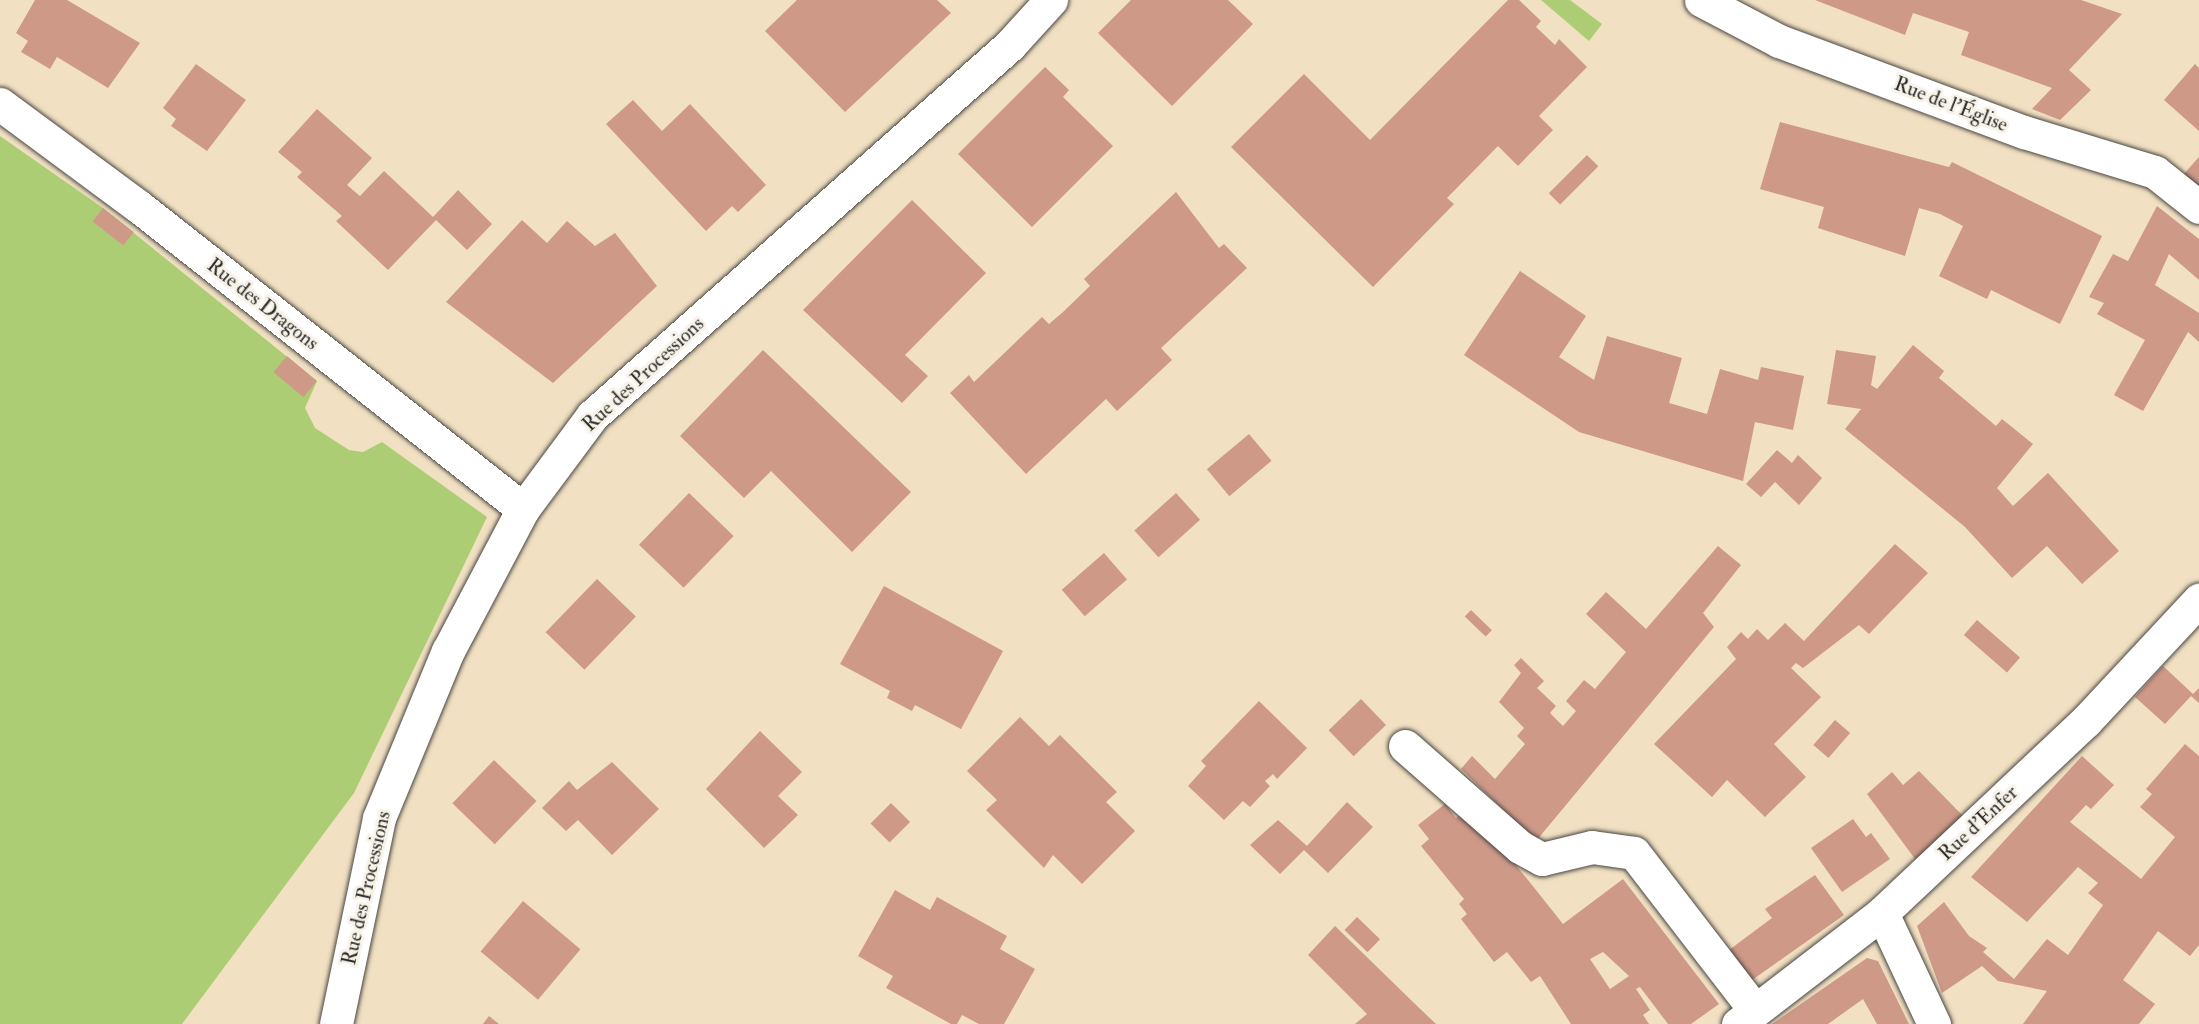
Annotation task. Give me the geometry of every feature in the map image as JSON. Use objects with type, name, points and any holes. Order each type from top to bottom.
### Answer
[{"type":"street","name":"Rue des Processions","points":[[336,1024],[379,818],[448,651],[523,509],[592,416],[1010,45],[1051,0]]},
{"type":"street","name":"Rue de l'Église","points":[[1701,0],[1756,30],[2024,132],[2155,172],[2199,207]]},
{"type":"street","name":"Rue des Dragons","points":[[0,104],[138,206],[523,509]]},
{"type":"street","name":"Rue d'Enfer","points":[[1747,1017],[1882,914],[2086,721],[2199,600]]},
{"type":"street","points":[[1405,746],[1520,847],[1542,859],[1592,847],[1634,853],[1747,1017]]},
{"type":"street","points":[[1882,914],[1934,1024]]},
{"type":"green space","points":[[1541,0],[1570,0],[1602,24],[1589,41]]},
{"type":"green space","points":[[0,136],[103,208],[317,381],[305,408],[315,428],[349,450],[363,452],[382,442],[487,517],[354,793],[182,1024],[0,1024]]},
{"type":"building","points":[[35,0],[67,0],[140,43],[108,88],[57,57],[50,69],[21,52],[28,41],[16,33]]},
{"type":"building","points":[[797,0],[937,0],[951,13],[845,112],[765,31]]},
{"type":"building","points":[[1131,0],[1228,0],[1253,24],[1172,106],[1098,33]]},
{"type":"building","points":[[1508,0],[1519,0],[1541,21],[1536,27],[1555,45],[1559,39],[1587,67],[1539,116],[1553,130],[1518,166],[1498,146],[1447,198],[1454,204],[1373,287],[1231,147],[1304,74],[1370,140]]},
{"type":"building","points":[[1815,0],[2081,0],[2122,14],[2069,70],[2091,90],[2060,120],[2032,109],[2052,88],[1961,55],[1969,32],[1913,13],[1905,35]]},
{"type":"building","points":[[196,64],[246,100],[207,151],[171,126],[176,119],[163,108]]},
{"type":"building","points":[[2195,64],[2199,68],[2199,131],[2164,100]]},
{"type":"building","points":[[1045,67],[1069,90],[1063,97],[1113,146],[1032,227],[958,154]]},
{"type":"building","points":[[633,100],[662,131],[690,104],[766,185],[738,212],[732,206],[706,231],[606,124]]},
{"type":"building","points":[[317,109],[372,158],[347,185],[360,196],[384,171],[433,217],[458,190],[492,224],[467,250],[436,220],[388,270],[336,221],[342,216],[297,177],[302,172],[278,152]]},
{"type":"building","points":[[1780,122],[1949,167],[1952,162],[2102,236],[2060,324],[1991,290],[1987,299],[1939,276],[1963,226],[1940,214],[1919,208],[1905,256],[1818,228],[1824,207],[1760,189]]},
{"type":"building","points":[[1587,155],[1598,166],[1560,204],[1549,193]]},
{"type":"building","points":[[2199,157],[2199,188],[2182,176]]},
{"type":"building","points":[[1176,192],[1219,248],[1224,244],[1247,268],[1161,348],[1172,360],[1117,411],[1106,399],[1026,474],[950,393],[969,375],[974,382],[1042,317],[1049,324],[1063,312],[1090,286],[1084,279]]},
{"type":"building","points":[[912,200],[986,273],[905,355],[928,376],[902,403],[803,310]]},
{"type":"building","points":[[2157,206],[2199,239],[2199,280],[2169,254],[2155,285],[2199,313],[2199,342],[2188,332],[2143,411],[2114,395],[2145,340],[2097,314],[2104,303],[2089,297],[2113,254],[2128,261]]},
{"type":"building","points":[[103,208],[134,232],[123,245],[93,221]]},
{"type":"building","points":[[522,220],[547,243],[567,221],[595,246],[615,233],[657,286],[553,383],[446,302]]},
{"type":"building","points":[[1520,271],[1586,316],[1559,357],[1594,380],[1607,336],[1682,358],[1669,403],[1707,414],[1720,369],[1758,380],[1761,367],[1804,376],[1793,430],[1755,422],[1743,481],[1579,432],[1464,355]]},
{"type":"building","points":[[1913,345],[1944,371],[1939,378],[1996,426],[2002,419],[2033,444],[1997,488],[2013,506],[2048,473],[2119,551],[2082,584],[2047,546],[2012,578],[1965,527],[1845,429],[1861,409],[1827,404],[1836,350],[1876,356],[1871,385],[1877,389]]},
{"type":"building","points":[[763,350],[911,492],[852,552],[771,471],[744,498],[680,436]]},
{"type":"building","points":[[287,356],[317,381],[303,397],[274,372]]},
{"type":"building","points":[[1249,434],[1271,461],[1229,496],[1207,469]]},
{"type":"building","points":[[1777,450],[1792,463],[1798,455],[1822,478],[1799,505],[1775,482],[1761,497],[1746,484]]},
{"type":"building","points":[[689,493],[734,536],[684,588],[639,545]]},
{"type":"building","points":[[1176,493],[1200,520],[1158,557],[1134,530]]},
{"type":"building","points":[[1895,544],[1928,573],[1869,634],[1859,625],[1803,668],[1796,663],[1791,668],[1821,697],[1774,744],[1806,777],[1765,817],[1727,780],[1712,797],[1654,744],[1736,659],[1727,647],[1741,632],[1748,639],[1757,629],[1768,640],[1785,623],[1804,641]]},
{"type":"building","points":[[1718,546],[1741,565],[1703,613],[1714,627],[1536,841],[1461,769],[1472,756],[1495,779],[1525,744],[1517,736],[1524,728],[1499,702],[1521,673],[1514,665],[1521,658],[1544,681],[1537,688],[1556,706],[1550,713],[1563,726],[1576,711],[1566,701],[1584,680],[1595,689],[1626,652],[1586,614],[1606,592],[1646,629]]},
{"type":"building","points":[[1104,553],[1127,579],[1085,616],[1062,590]]},
{"type":"building","points":[[597,579],[636,617],[584,670],[546,632]]},
{"type":"building","points":[[884,586],[1003,651],[961,729],[915,705],[912,711],[887,698],[890,691],[840,664]]},
{"type":"building","points":[[1471,610],[1492,630],[1486,637],[1465,616]]},
{"type":"building","points":[[1977,620],[2020,657],[2007,672],[1964,635]]},
{"type":"building","points":[[2163,666],[2193,694],[2199,688],[2199,703],[2191,696],[2165,724],[2135,697]]},
{"type":"building","points":[[1361,699],[1386,725],[1354,756],[1329,730]]},
{"type":"building","points":[[1259,701],[1307,748],[1277,779],[1273,774],[1265,781],[1270,786],[1250,807],[1243,801],[1224,820],[1188,786],[1206,766],[1201,761]]},
{"type":"building","points":[[1020,717],[1049,746],[1060,735],[1117,792],[1106,802],[1135,831],[1082,884],[1053,855],[1044,868],[986,810],[997,800],[967,771]]},
{"type":"building","points":[[1835,720],[1850,733],[1828,758],[1813,745]]},
{"type":"building","points":[[760,731],[802,772],[778,796],[798,815],[764,848],[706,789]]},
{"type":"building","points":[[2185,744],[2199,756],[2199,945],[2190,956],[2158,931],[2123,980],[2155,1004],[2139,1024],[2023,1024],[2047,991],[1998,981],[1982,966],[1942,993],[1917,926],[1944,902],[1969,936],[1987,948],[1983,952],[2014,979],[2047,939],[2068,955],[2103,905],[2088,893],[2098,883],[2078,867],[2027,922],[1971,877],[2082,756],[2114,785],[2091,809],[2086,805],[2070,822],[2141,879],[2175,837],[2140,807],[2152,794],[2146,789]]},
{"type":"building","points":[[494,760],[536,801],[495,844],[452,803]]},
{"type":"building","points":[[612,762],[659,809],[612,855],[578,820],[566,831],[542,808],[569,781],[577,790]]},
{"type":"building","points":[[1919,771],[1966,819],[1918,863],[1867,794],[1892,772],[1903,785]]},
{"type":"building","points":[[1347,802],[1373,827],[1328,873],[1304,850],[1280,874],[1250,845],[1278,820],[1307,846]]},
{"type":"building","points":[[891,803],[910,822],[890,843],[870,824]]},
{"type":"building","points":[[1445,804],[1456,818],[1464,812],[1488,830],[1563,924],[1623,879],[1719,1004],[1691,1024],[1668,1024],[1640,987],[1636,989],[1650,1010],[1643,1015],[1649,1024],[1571,1024],[1540,976],[1531,982],[1507,952],[1494,962],[1461,919],[1467,914],[1459,904],[1464,899],[1421,846],[1429,839],[1418,825]],"holes":[[[1603,952],[1629,976],[1610,989],[1590,959]]]},
{"type":"building","points":[[1853,819],[1866,837],[1871,833],[1890,859],[1842,892],[1811,848]]},
{"type":"building","points":[[1815,875],[1844,915],[1748,983],[1725,953],[1772,918],[1765,909]]},
{"type":"building","points":[[895,890],[930,910],[937,897],[1007,936],[1000,949],[1035,969],[1004,1024],[979,1024],[962,1015],[957,1024],[951,1024],[886,988],[893,976],[858,956]]},
{"type":"building","points":[[523,901],[580,949],[538,1000],[481,952]]},
{"type":"building","points":[[1357,917],[1380,939],[1368,952],[1344,930]]},
{"type":"building","points":[[1335,926],[1436,1024],[1355,1024],[1367,1014],[1308,955]]},
{"type":"building","points":[[1867,958],[1878,961],[1909,1024],[1877,1024],[1863,999],[1828,1024],[1772,1024]]},
{"type":"building","points":[[489,1016],[499,1024],[483,1024]]}]
